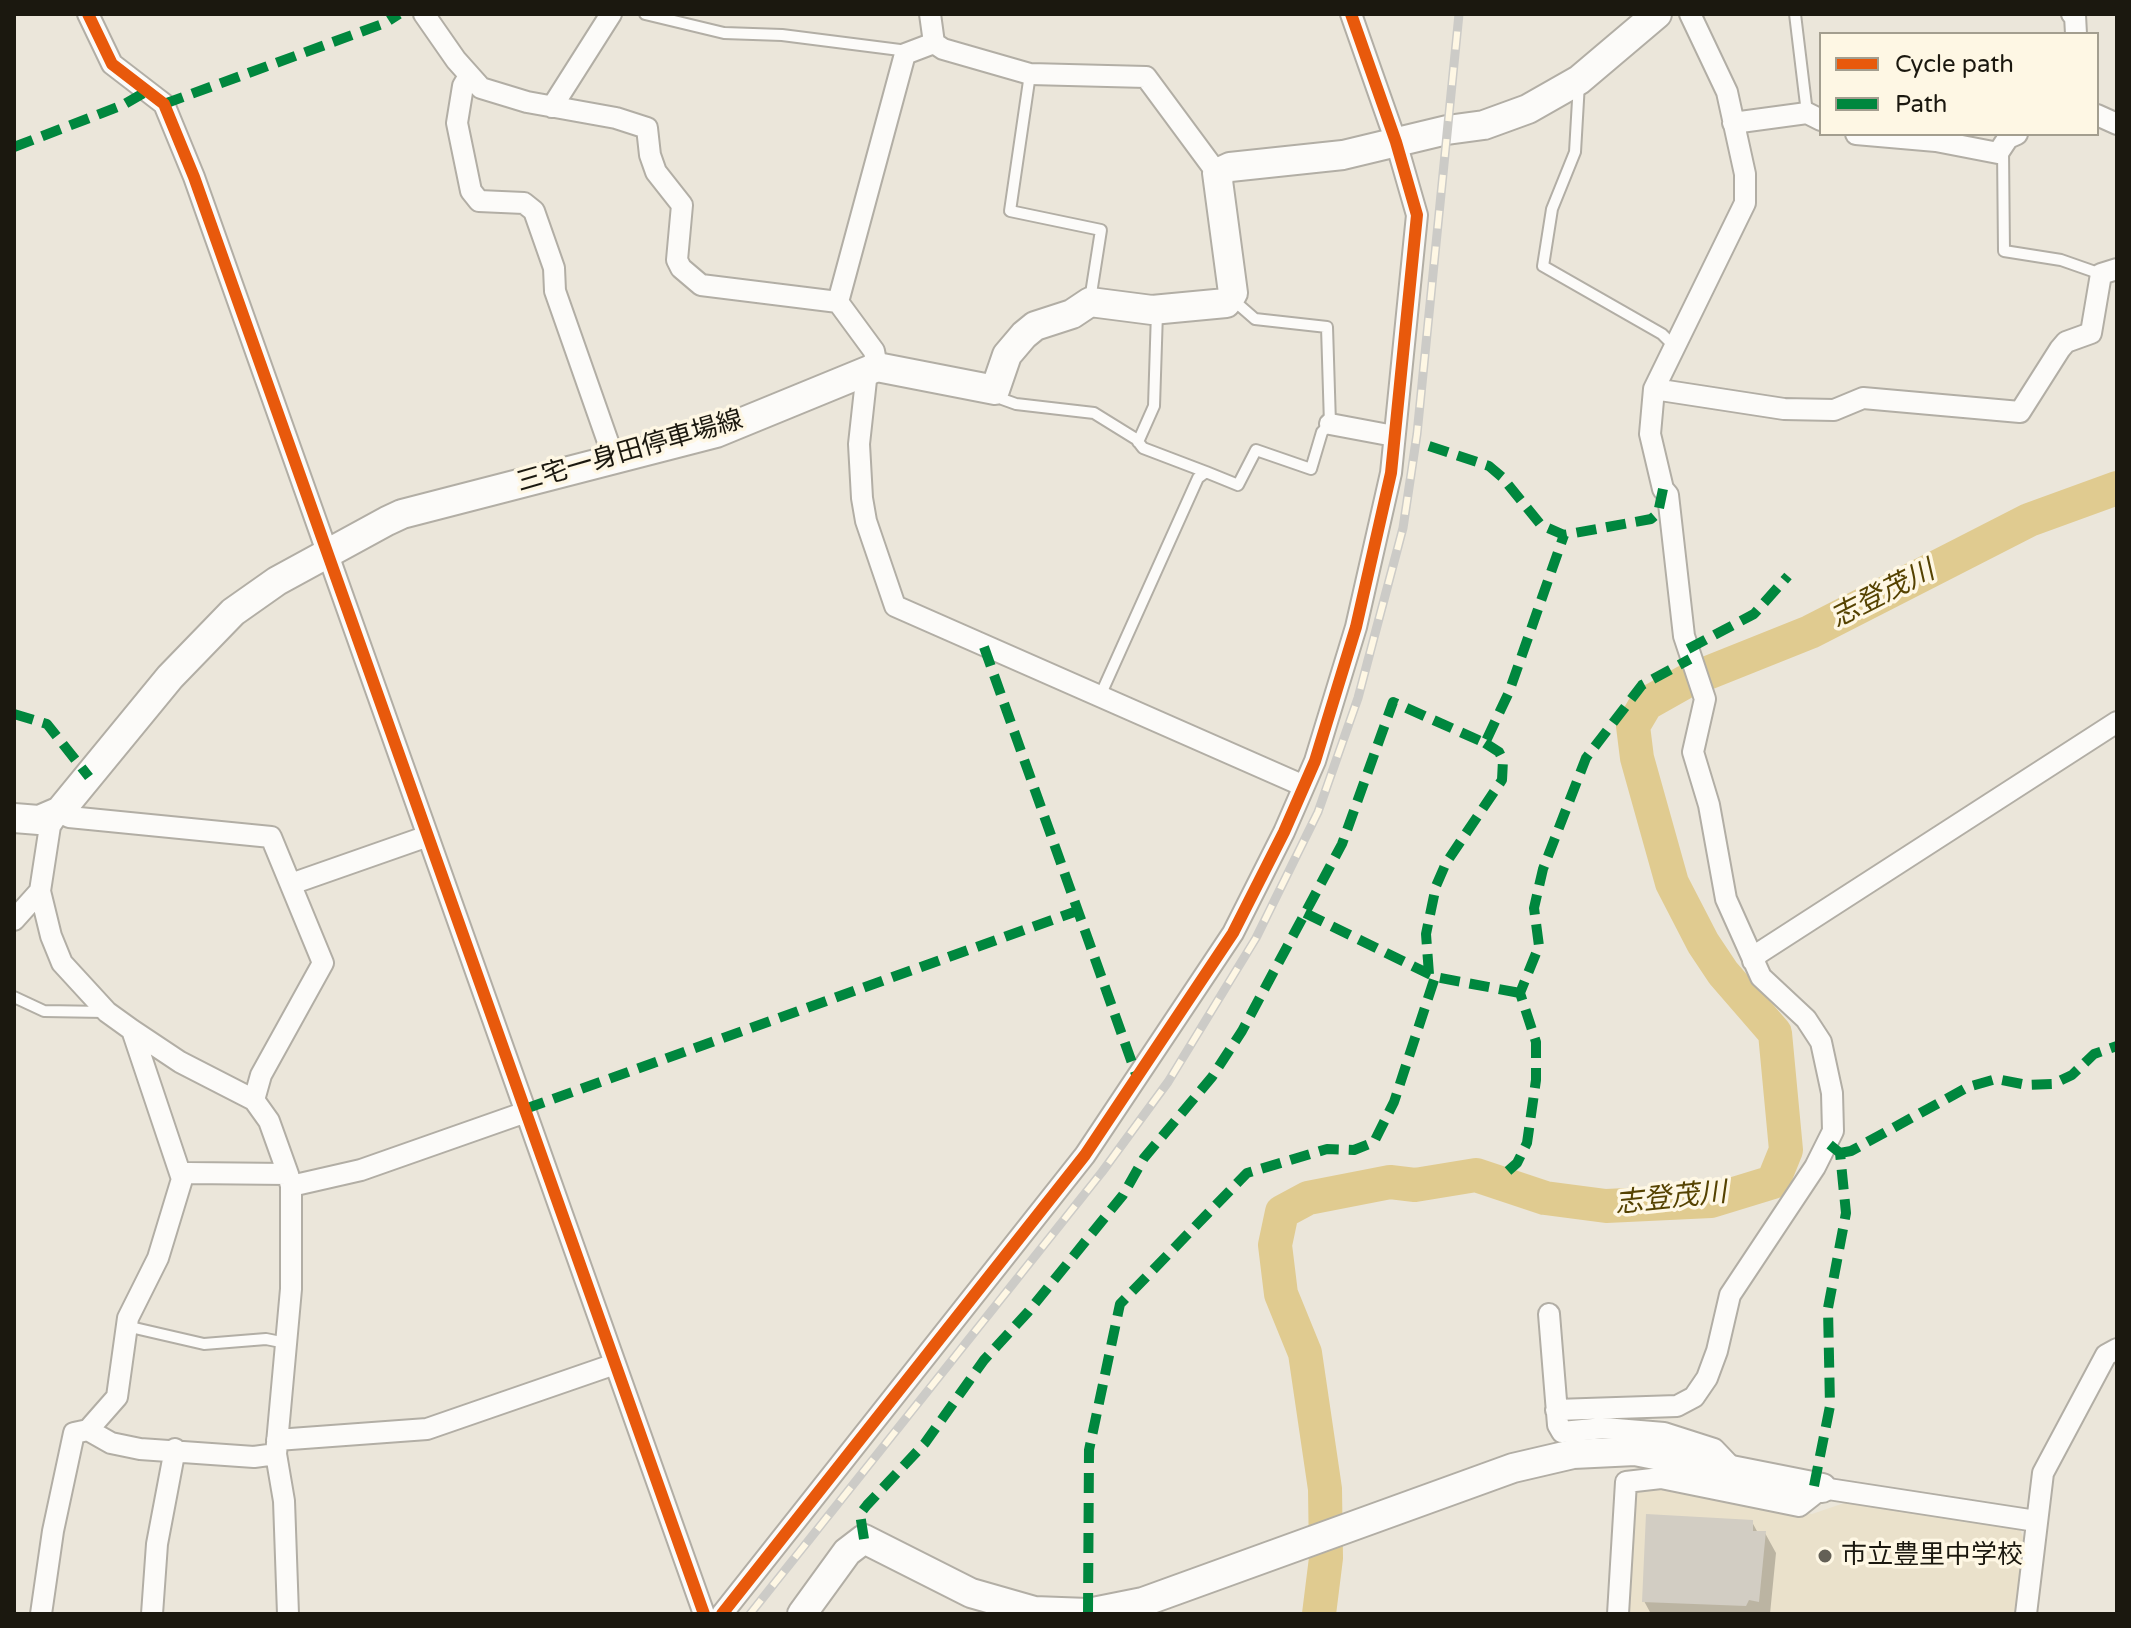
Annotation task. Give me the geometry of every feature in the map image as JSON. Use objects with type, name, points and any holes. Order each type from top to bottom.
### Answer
[{"type":"main road","points":[[872,369],[995,390],[1007,355],[1024,335],[1035,326],[1072,314],[1090,302],[1157,310],[1217,306],[1231,298],[1217,173],[1230,167],[1343,155],[1484,125],[1528,109],[1579,80],[1657,14]]},
{"type":"main road","name":"三宅一身田停車場線","points":[[60,811],[170,677],[233,612],[277,581],[402,514],[716,433],[872,369]]},
{"type":"main road","points":[[14,818],[39,820],[60,811]]},
{"type":"main road","points":[[802,1614],[847,1552],[864,1539],[971,1593],[1016,1607],[1058,1614],[1107,1611],[1143,1602],[1513,1468],[1573,1454],[1635,1451],[1822,1488]]},
{"type":"street","points":[[88,14],[112,64],[164,104],[194,177],[704,1614]]},
{"type":"street","points":[[424,14],[481,88],[552,107],[616,118],[647,128],[650,155],[656,172],[682,205],[677,260],[681,268],[701,285],[838,302],[874,351],[859,444],[862,498],[866,521],[895,606],[1304,786]]},
{"type":"street","points":[[552,107],[611,14]]},
{"type":"street","points":[[930,14],[934,43],[943,49],[1030,74],[1146,77],[1217,173]]},
{"type":"street","points":[[722,1614],[1085,1155],[1233,933],[1304,786],[1356,627],[1388,489],[1417,215],[1396,142],[1351,14]]},
{"type":"street","points":[[1556,1410],[1677,1406],[1694,1397],[1707,1378],[1717,1351],[1730,1295],[1829,1144],[1832,1093],[1821,1042],[1806,1019],[1768,985],[1753,961],[1726,899],[1709,805],[1694,759],[1705,699],[1691,661],[1680,615],[1668,495],[1663,489],[1650,434],[1654,389],[1745,203],[1745,174],[1723,83],[1690,14]]},
{"type":"street","points":[[838,302],[905,54],[934,43]]},
{"type":"street","points":[[469,76],[456,112],[471,191],[479,201],[524,203],[534,211],[554,268],[555,291],[614,459]]},
{"type":"street","points":[[1733,123],[1814,117]]},
{"type":"street","points":[[1879,136],[1936,141],[1998,153],[2009,141]]},
{"type":"street","points":[[1654,389],[1784,409],[1834,410],[1863,398],[2020,412],[2066,342],[2091,333],[2109,272]]},
{"type":"street","points":[[1330,424],[1394,436]]},
{"type":"street","points":[[1753,961],[1759,953],[2117,722]]},
{"type":"street","points":[[254,1100],[261,1075],[323,963],[271,837],[69,817],[60,811],[50,826],[40,891],[62,963],[107,1012],[132,1030],[180,1062],[254,1100],[269,1121],[289,1180],[291,1289],[277,1447],[284,1501],[288,1614]]},
{"type":"street","points":[[291,884],[428,836]]},
{"type":"street","points":[[14,920],[40,891]]},
{"type":"street","points":[[41,1614],[53,1531],[74,1433],[88,1430],[117,1397],[126,1326],[162,1247],[181,1176],[132,1030]]},
{"type":"street","points":[[181,1176],[198,1172],[289,1180],[361,1170],[526,1112]]},
{"type":"street","points":[[1549,1314],[1556,1410],[1562,1432],[1604,1428],[1664,1433],[1714,1449],[1735,1471]]},
{"type":"street","points":[[2026,1614],[2043,1473],[2106,1355],[2117,1349]]},
{"type":"street","points":[[88,1430],[121,1446],[254,1457],[277,1447],[427,1429],[615,1364]]},
{"type":"street","points":[[152,1614],[157,1544],[175,1449]]},
{"type":"street","points":[[1618,1614],[1626,1482],[1661,1478],[1799,1506],[1822,1488],[2036,1521]]},
{"type":"lane","points":[[645,14],[724,33],[782,35],[900,50],[905,54]]},
{"type":"lane","points":[[1795,14],[1814,117]]},
{"type":"lane","points":[[1030,74],[1010,211],[1101,230],[1090,302]]},
{"type":"lane","points":[[1579,80],[1575,152],[1552,209],[1543,266],[1662,334],[1674,346]]},
{"type":"lane","points":[[2009,141],[2004,251],[2109,272]]},
{"type":"lane","points":[[995,390],[1002,399],[1016,404],[1094,413],[1143,448],[1238,485],[1256,450],[1311,469],[1322,432],[1330,424],[1327,327],[1255,319],[1231,298]]},
{"type":"lane","points":[[1138,442],[1150,423],[1154,406],[1157,310]]},
{"type":"lane","points":[[1100,697],[1198,478],[1206,472]]},
{"type":"lane","points":[[14,997],[44,1011],[107,1012]]},
{"type":"lane","points":[[126,1326],[204,1344],[266,1339],[286,1343]]},
{"type":"shaded area","name":"市立豊里中学校","points":[[1671,1485],[1812,1514],[1853,1500],[2018,1525],[2023,1537],[2016,1614],[1625,1614],[1631,1496],[1641,1486]]},
{"type":"building","points":[[1646,1514],[1753,1520],[1753,1531],[1766,1531],[1759,1602],[1749,1600],[1746,1606],[1642,1602]]},
{"type":"waterway","name":"志登茂川","points":[[1319,1614],[1326,1558],[1325,1489],[1305,1353],[1281,1294],[1275,1245],[1282,1212],[1308,1198],[1390,1182],[1415,1185],[1476,1175],[1545,1198],[1606,1206],[1711,1201],[1773,1182],[1786,1150],[1775,1033],[1723,973],[1703,943],[1672,883],[1637,758],[1633,726],[1646,704],[1685,682],[1810,632],[2029,520],[2117,488]]},
{"type":"railway","points":[[750,1614],[1102,1172],[1168,1082],[1256,938],[1318,812],[1358,698],[1403,528],[1417,434],[1459,14]]},
{"type":"marked path","points":[[164,104],[385,23],[399,14]]},
{"type":"marked path","points":[[14,147],[123,105],[147,91]]},
{"type":"marked path","points":[[1429,446],[1489,466],[1502,477],[1541,525],[1564,535],[1651,519],[1658,513],[1663,489]]},
{"type":"marked path","points":[[864,1539],[860,1514],[925,1443],[984,1360],[1028,1312],[1123,1195],[1144,1158],[1212,1077],[1242,1031],[1342,844],[1393,702],[1485,743],[1509,692],[1564,535]]},
{"type":"marked path","points":[[1688,649],[1754,614],[1788,576]]},
{"type":"marked path","points":[[984,647],[1137,1077]]},
{"type":"marked path","points":[[1508,1171],[1517,1163],[1527,1143],[1536,1080],[1536,1042],[1520,993],[1539,946],[1534,908],[1543,869],[1586,758],[1642,685],[1690,659]]},
{"type":"marked path","points":[[14,714],[47,724],[89,777]]},
{"type":"marked path","points":[[1429,974],[1426,934],[1436,886],[1446,863],[1502,780],[1503,760],[1499,752],[1485,743]]},
{"type":"marked path","points":[[525,1109],[1077,911]]},
{"type":"marked path","points":[[1305,913],[1435,977],[1520,993]]},
{"type":"marked path","points":[[1088,1613],[1089,1450],[1120,1304],[1247,1173],[1327,1149],[1354,1150],[1374,1142],[1394,1102],[1435,977]]},
{"type":"marked path","points":[[1840,1153],[1851,1151],[1968,1087],[1996,1079],[2027,1085],[2053,1084],[2072,1075],[2094,1054],[2117,1046]]},
{"type":"marked path","points":[[1814,1486],[1830,1406],[1828,1308],[1846,1213],[1840,1153],[1829,1144]]},
{"type":"cycle path","points":[[88,14],[112,64],[164,104],[194,177],[704,1614]]},
{"type":"cycle path","points":[[722,1614],[1085,1155],[1233,933],[1284,832],[1315,761],[1356,627],[1391,473],[1417,215],[1396,142],[1351,14]]},
{"type":"place","name":"市立豊里中学校","points":[[1825,1556]]}]
